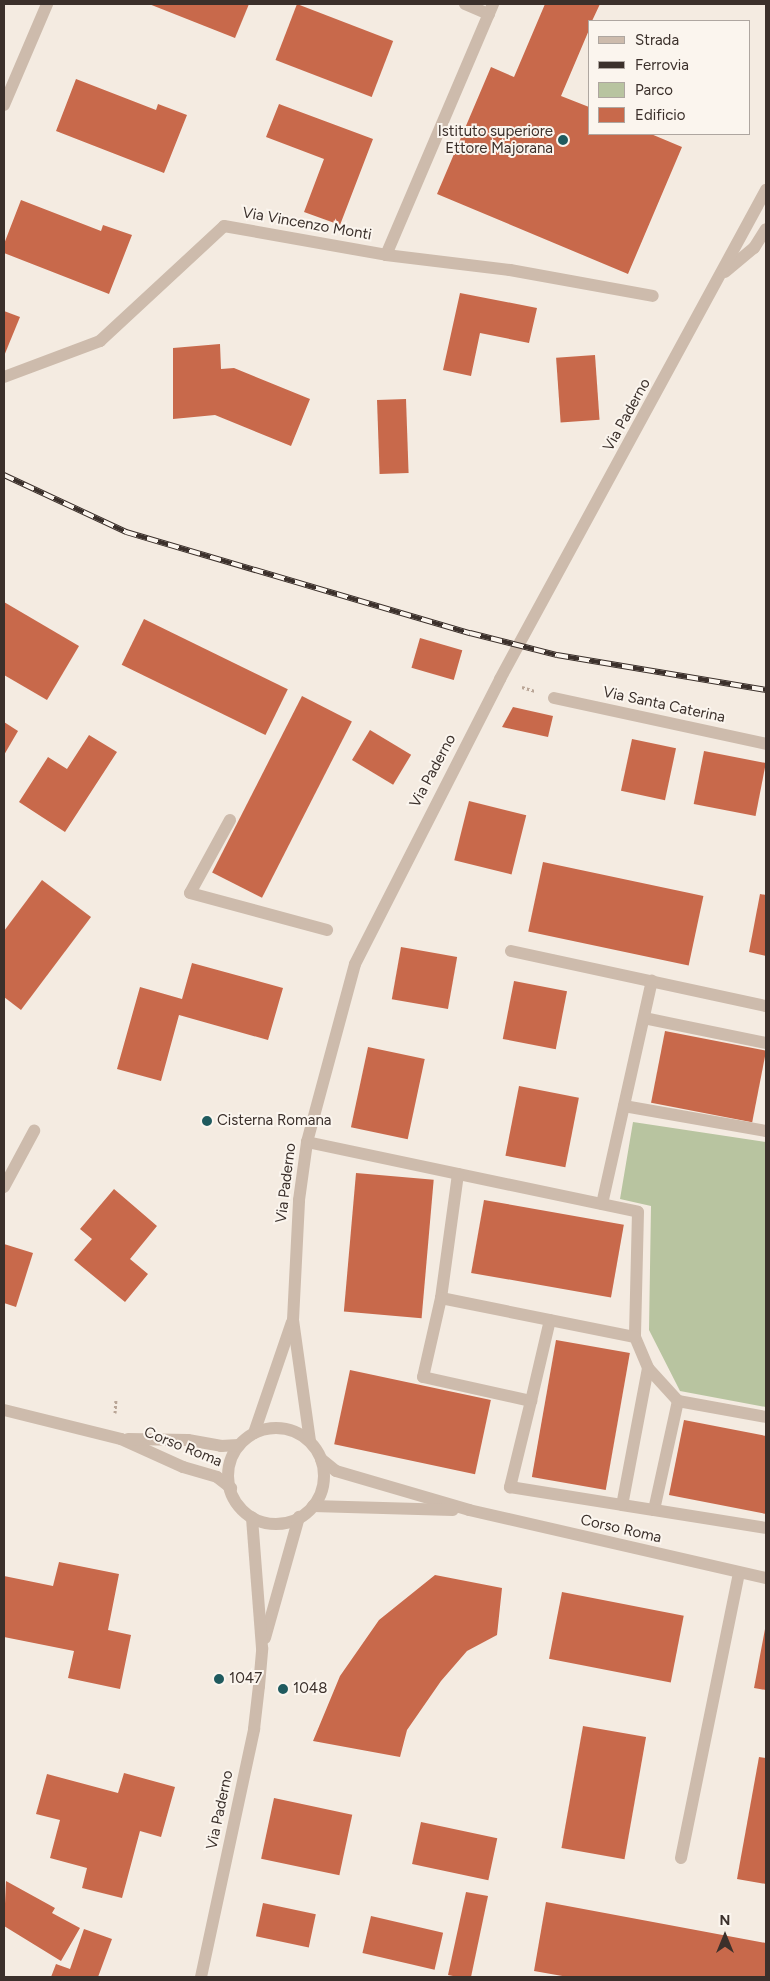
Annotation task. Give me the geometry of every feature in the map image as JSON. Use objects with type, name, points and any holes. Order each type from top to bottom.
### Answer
[{"type":"street","points":[[4,105],[47,4]]},
{"type":"street","points":[[386,255],[491,9],[465,4]]},
{"type":"street","name":"Via Paderno","points":[[310,1441],[293,1320],[299,1200],[307,1142],[355,964],[500,679],[766,190]]},
{"type":"street","name":"Via Vincenzo Monti","points":[[4,377],[100,341],[224,226],[386,255],[510,270],[653,296]]},
{"type":"street","name":"Via Paderno","points":[[719,277],[754,248],[766,229]]},
{"type":"street","name":"Via Santa Caterina","points":[[554,698],[766,744]]},
{"type":"street","points":[[230,820],[190,893],[327,930]]},
{"type":"street","points":[[511,951],[766,1006]]},
{"type":"street","points":[[602,1204],[652,981]]},
{"type":"street","points":[[644,1018],[766,1042]]},
{"type":"street","points":[[624,1106],[766,1131]]},
{"type":"street","points":[[4,1187],[34,1131]]},
{"type":"street","points":[[307,1142],[638,1212],[635,1337],[648,1368],[678,1401],[766,1418]]},
{"type":"street","points":[[458,1174],[440,1298],[423,1377],[531,1401]]},
{"type":"street","points":[[440,1298],[635,1337]]},
{"type":"street","name":"Via Paderno","points":[[254,1433],[293,1320]]},
{"type":"street","points":[[550,1320],[510,1487],[766,1528]]},
{"type":"street","points":[[622,1505],[648,1368]]},
{"type":"street","points":[[654,1510],[678,1401]]},
{"type":"street","name":"Corso Roma","points":[[4,1410],[121,1439],[183,1467],[217,1477],[231,1488]]},
{"type":"street","name":"Corso Roma","points":[[321,1459],[324,1484],[313,1506],[299,1517],[284,1522],[267,1522],[252,1517],[237,1502],[231,1488],[228,1472],[239,1445],[254,1433],[288,1429],[310,1441],[321,1459],[336,1471],[469,1510],[766,1578]]},
{"type":"street","name":"Corso Roma","points":[[121,1439],[188,1440],[221,1446],[239,1445]]},
{"type":"street","name":"Corso Roma","points":[[313,1506],[469,1510]]},
{"type":"street","name":"Via Paderno","points":[[201,1977],[254,1729],[262,1648],[252,1517]]},
{"type":"street","name":"Via Paderno","points":[[262,1648],[299,1517]]},
{"type":"street","points":[[681,1858],[739,1573]]},
{"type":"path","points":[[115,1412],[116,1400]]},
{"type":"path","points":[[106,1410],[124,1414]]},
{"type":"green space","points":[[633,1122],[766,1142],[766,1407],[680,1391],[649,1330],[651,1206],[620,1199]]},
{"type":"building","points":[[149,4],[249,4],[235,38]]},
{"type":"building","points":[[297,4],[393,41],[372,97],[275,60]]},
{"type":"building","name":"Istituto superiore Ettore Majorana","points":[[545,4],[600,4],[592,20],[588,20],[588,32],[561,96],[588,107],[588,135],[653,135],[682,147],[628,274],[437,194],[491,67],[514,77]]},
{"type":"building","points":[[76,79],[156,110],[158,104],[187,115],[164,173],[56,131]]},
{"type":"building","points":[[279,104],[373,139],[340,225],[304,212],[324,159],[266,137]]},
{"type":"building","points":[[21,200],[101,231],[103,225],[132,235],[109,294],[4,253],[4,244]]},
{"type":"building","points":[[460,293],[537,308],[529,343],[480,333],[471,376],[443,370]]},
{"type":"building","points":[[4,311],[20,317],[4,356]]},
{"type":"building","points":[[220,344],[221,369],[234,368],[310,399],[291,446],[215,415],[173,419],[173,348]]},
{"type":"building","points":[[595,355],[600,420],[561,423],[556,358]]},
{"type":"building","points":[[406,399],[409,473],[380,474],[377,400]]},
{"type":"building","points":[[4,602],[79,646],[47,700],[4,675]]},
{"type":"building","points":[[144,619],[288,689],[265,735],[122,665]]},
{"type":"building","points":[[420,638],[462,650],[454,680],[411,668]]},
{"type":"building","points":[[302,696],[352,721],[262,898],[212,872]]},
{"type":"building","points":[[513,707],[553,716],[548,737],[502,727]]},
{"type":"building","points":[[4,722],[18,731],[4,755]]},
{"type":"building","points":[[370,730],[411,755],[393,785],[352,760]]},
{"type":"building","points":[[89,735],[117,752],[65,832],[19,802],[48,757],[67,769]]},
{"type":"building","points":[[632,739],[676,748],[665,800],[621,791]]},
{"type":"building","points":[[704,751],[766,763],[756,816],[694,804]]},
{"type":"building","points":[[469,801],[526,815],[511,874],[454,860]]},
{"type":"building","points":[[543,862],[703,896],[689,966],[528,931]]},
{"type":"building","points":[[42,880],[91,917],[21,1010],[4,997],[4,931]]},
{"type":"building","points":[[760,894],[766,895],[766,956],[749,952]]},
{"type":"building","points":[[401,947],[457,957],[448,1009],[392,999]]},
{"type":"building","points":[[192,963],[283,988],[268,1040],[179,1015],[161,1081],[117,1069],[140,987],[182,999]]},
{"type":"building","points":[[514,981],[567,991],[556,1049],[503,1039]]},
{"type":"building","points":[[665,1031],[766,1051],[752,1122],[651,1103]]},
{"type":"building","points":[[368,1047],[425,1059],[408,1139],[351,1127]]},
{"type":"building","points":[[519,1086],[579,1098],[565,1167],[505,1156]]},
{"type":"building","points":[[356,1173],[434,1180],[422,1318],[344,1311]]},
{"type":"building","points":[[114,1189],[157,1226],[130,1259],[148,1274],[125,1302],[74,1260],[92,1239],[80,1229]]},
{"type":"building","points":[[484,1200],[624,1225],[611,1298],[471,1273]]},
{"type":"building","points":[[4,1244],[33,1253],[16,1307],[4,1303]]},
{"type":"building","points":[[556,1340],[630,1353],[606,1490],[532,1477]]},
{"type":"building","points":[[350,1370],[491,1400],[475,1474],[334,1444]]},
{"type":"building","points":[[684,1420],[766,1436],[766,1514],[669,1495]]},
{"type":"building","points":[[59,1562],[119,1574],[108,1630],[131,1635],[120,1689],[68,1678],[74,1651],[4,1637],[4,1576],[53,1586]]},
{"type":"building","points":[[435,1575],[502,1588],[497,1635],[467,1651],[441,1681],[407,1730],[400,1757],[313,1741],[340,1676],[379,1620]]},
{"type":"building","points":[[562,1592],[684,1616],[671,1682],[549,1659]]},
{"type":"building","points":[[766,1629],[766,1690],[754,1688]]},
{"type":"building","points":[[583,1726],[646,1737],[624,1859],[561,1848]]},
{"type":"building","points":[[759,1757],[766,1758],[766,1884],[737,1879]]},
{"type":"building","points":[[124,1773],[175,1787],[161,1837],[140,1831],[122,1898],[82,1888],[87,1868],[50,1858],[60,1820],[36,1814],[47,1774],[118,1793]]},
{"type":"building","points":[[274,1798],[352,1815],[339,1875],[261,1859]]},
{"type":"building","points":[[421,1822],[497,1838],[488,1880],[412,1864]]},
{"type":"building","points":[[6,1881],[55,1908],[52,1913],[80,1928],[61,1961],[4,1926]]},
{"type":"building","points":[[466,1892],[488,1896],[471,1977],[458,1977],[448,1975]]},
{"type":"building","points":[[546,1902],[766,1943],[766,1977],[568,1977],[534,1971]]},
{"type":"building","points":[[263,1903],[316,1914],[309,1947],[256,1936]]},
{"type":"building","points":[[371,1916],[443,1933],[435,1970],[362,1953]]},
{"type":"building","points":[[84,1929],[112,1939],[98,1977],[51,1977],[56,1964],[70,1969]]},
{"type":"railway","points":[[4,475],[126,532],[470,633],[557,655],[766,690]]},
{"type":"place","name":"Istituto superiore Ettore Majorana","points":[[563,140]]},
{"type":"place","name":"Cisterna Romana","points":[[207,1121]]},
{"type":"place","name":"1047","points":[[219,1679]]},
{"type":"place","name":"1048","points":[[283,1689]]}]
